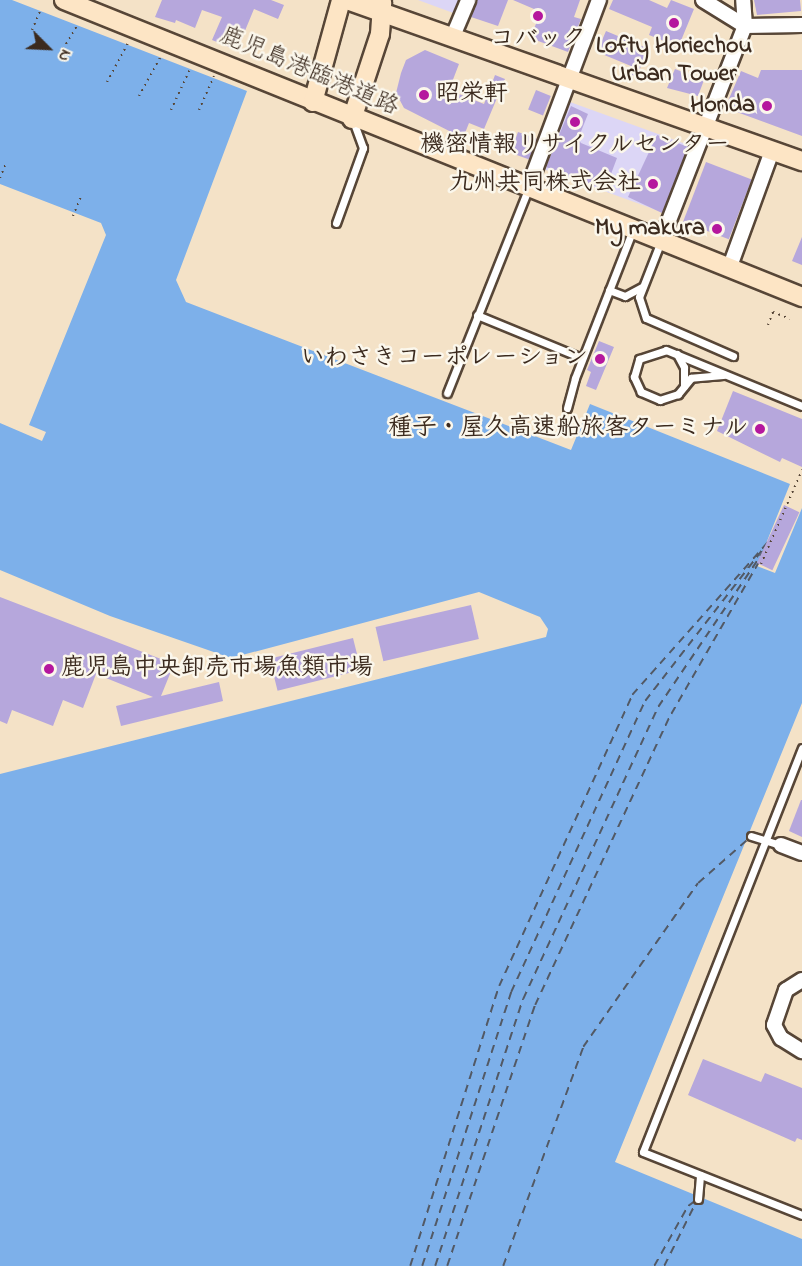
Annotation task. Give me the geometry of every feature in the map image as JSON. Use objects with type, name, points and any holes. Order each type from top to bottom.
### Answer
[{"type":"street","name":"鹿児島港臨港道路","points":[[64,0],[222,61],[352,119],[529,186],[802,297]]},
{"type":"street","points":[[313,102],[341,0]]},
{"type":"street","points":[[347,0],[382,6],[453,36],[569,79],[802,161]]},
{"type":"street","points":[[453,36],[468,0]]},
{"type":"street","points":[[529,186],[599,0]]},
{"type":"street","points":[[703,0],[745,26],[802,25]]},
{"type":"street","points":[[661,241],[745,26],[743,0]]},
{"type":"street","points":[[352,119],[380,34],[382,6]]},
{"type":"street","points":[[729,269],[772,151]]},
{"type":"street","points":[[781,845],[802,853]]},
{"type":"street","points":[[802,980],[786,990],[774,1025],[786,1042],[802,1051]]},
{"type":"lane","points":[[336,223],[363,148],[352,119]]},
{"type":"lane","points":[[447,393],[529,186]]},
{"type":"lane","points":[[567,408],[582,358],[633,229]]},
{"type":"lane","points":[[661,241],[642,287],[640,304],[652,323],[733,356]]},
{"type":"lane","points":[[609,290],[625,296],[642,287]]},
{"type":"lane","points":[[477,315],[582,358]]},
{"type":"lane","points":[[723,375],[691,378],[670,398],[650,399],[641,392],[634,377],[639,359],[647,353],[666,350],[802,406]]},
{"type":"lane","points":[[677,354],[686,377],[683,387]]},
{"type":"lane","points":[[802,748],[643,1152],[802,1215]]},
{"type":"lane","points":[[751,836],[766,838],[781,845]]},
{"type":"lane","points":[[698,1199],[700,1175]]},
{"type":"path","points":[[32,30],[41,9]]},
{"type":"path","points":[[63,49],[78,24]]},
{"type":"path","points":[[107,82],[128,43]]},
{"type":"path","points":[[139,96],[161,56]]},
{"type":"path","points":[[171,110],[192,64]]},
{"type":"path","points":[[198,110],[214,76]]},
{"type":"path","points":[[0,178],[6,163]]},
{"type":"path","points":[[73,216],[81,196]]},
{"type":"path","points":[[768,325],[773,312],[790,319]]},
{"type":"path","points":[[761,564],[802,470]]},
{"type":"shaded area","points":[[418,0],[462,0],[456,14]]},
{"type":"shaded area","points":[[570,102],[691,146],[667,214],[545,170]]},
{"type":"water","points":[[0,0],[12,0],[247,91],[176,280],[186,302],[571,450],[590,404],[790,484],[757,566],[775,573],[802,508],[802,703],[615,1162],[802,1239],[802,1266],[0,1266],[0,774],[546,637],[548,629],[540,617],[479,592],[231,658],[110,616],[0,570],[0,423],[42,441],[46,432],[29,425],[106,235],[101,223],[0,184]]},
{"type":"building","points":[[162,0],[271,0],[284,5],[278,19],[254,9],[237,50],[212,40],[222,17],[202,10],[195,28],[176,20],[175,23],[155,17]]},
{"type":"building","points":[[477,0],[508,0],[498,26],[471,17]]},
{"type":"building","points":[[513,0],[580,0],[574,17],[581,19],[568,52],[530,38],[541,12]]},
{"type":"building","points":[[613,0],[649,0],[667,8],[671,0],[694,9],[680,43],[674,45],[649,35],[652,27],[609,9]]},
{"type":"building","points":[[754,0],[800,0],[801,11],[757,15]]},
{"type":"building","points":[[606,31],[649,49],[636,77],[628,73],[631,66],[597,52]]},
{"type":"building","points":[[425,50],[459,64],[449,90],[484,104],[495,75],[505,79],[484,129],[469,123],[463,138],[404,108],[396,93],[401,73],[406,60]]},
{"type":"building","points":[[675,69],[704,80],[698,96],[667,88]]},
{"type":"building","name":"Honda","points":[[761,70],[802,70],[802,136],[734,111],[728,101],[741,71],[758,78]]},
{"type":"building","points":[[536,90],[551,96],[543,115],[528,109]]},
{"type":"building","points":[[571,106],[588,114],[578,139],[581,143],[617,158],[605,190],[546,167]]},
{"type":"building","points":[[518,132],[537,139],[529,160],[510,153]]},
{"type":"building","name":"九州共同株式会社","points":[[657,135],[688,147],[662,213],[628,197]]},
{"type":"building","points":[[706,162],[752,180],[729,239],[683,222]]},
{"type":"building","points":[[802,237],[802,265],[792,261]]},
{"type":"building","name":"いわさきコーポレーション","points":[[599,341],[614,347],[596,390],[586,386],[591,372],[587,370]]},
{"type":"building","name":"種子・屋久高速船旅客ターミナル","points":[[733,391],[802,419],[802,467],[782,458],[780,462],[717,431]]},
{"type":"building","points":[[784,505],[799,512],[772,570],[757,563]]},
{"type":"building","name":"鹿児島中央卸売市場魚類市場","points":[[0,597],[174,664],[161,696],[219,682],[223,701],[121,726],[116,706],[153,697],[96,674],[83,708],[63,700],[53,726],[12,710],[7,724],[0,721]]},
{"type":"building","points":[[471,605],[479,639],[383,661],[376,627]]},
{"type":"building","points":[[353,638],[361,670],[278,691],[270,659]]},
{"type":"building","points":[[802,800],[802,837],[789,831]]},
{"type":"building","points":[[703,1059],[761,1082],[765,1073],[802,1088],[802,1140],[797,1138],[795,1142],[688,1095]]},
{"type":"ferry route","points":[[410,1266],[499,986],[632,695],[768,542]]},
{"type":"ferry route","points":[[435,1266],[523,999],[658,707],[767,546]]},
{"type":"ferry route","points":[[422,1266],[511,992],[645,701],[763,549]]},
{"type":"ferry route","points":[[447,1266],[535,1005],[671,714],[765,551]]},
{"type":"ferry route","points":[[503,1266],[583,1047],[698,883],[748,839]]},
{"type":"ferry route","points":[[654,1266],[688,1206],[695,1201]]},
{"type":"ferry route","points":[[664,1266],[696,1202]]},
{"type":"place","name":"コバック","points":[[538,16]]},
{"type":"place","name":"Lofty Horiechou Urban Tower","points":[[674,23]]},
{"type":"place","name":"昭栄軒","points":[[424,95]]},
{"type":"place","name":"Honda","points":[[767,106]]},
{"type":"place","name":"機密情報リサイクルセンター","points":[[575,122]]},
{"type":"place","name":"九州共同株式会社","points":[[653,184]]},
{"type":"place","name":"My makura","points":[[717,229]]},
{"type":"place","name":"いわさきコーポレーション","points":[[600,359]]},
{"type":"place","name":"種子・屋久高速船旅客ターミナル","points":[[760,429]]},
{"type":"place","name":"鹿児島中央卸売市場魚類市場","points":[[49,669]]}]
